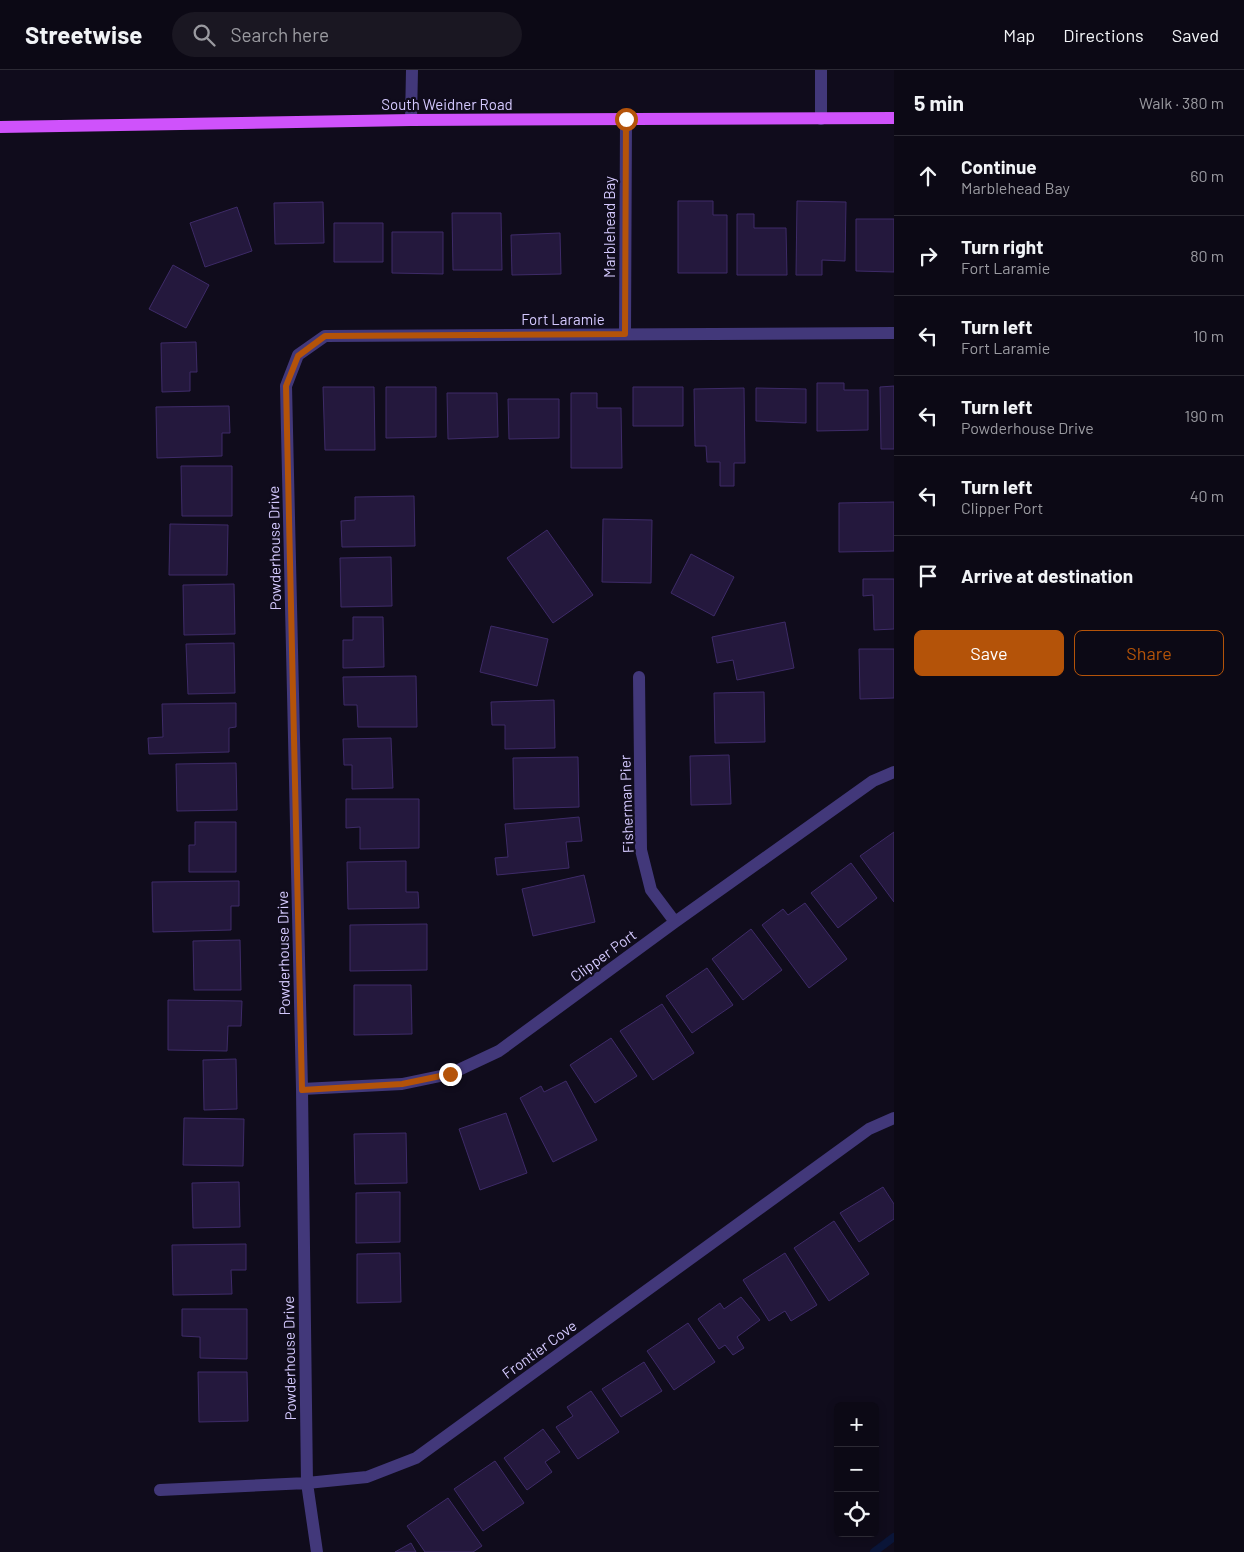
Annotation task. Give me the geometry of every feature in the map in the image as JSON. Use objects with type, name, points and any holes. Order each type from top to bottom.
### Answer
[{"type":"main road","name":"South Weidner Road","points":[[0,127],[411,120],[894,118]]},
{"type":"street","points":[[411,120],[412,70]]},
{"type":"street","points":[[821,70],[821,118]]},
{"type":"street","name":"Marblehead Bay","points":[[625,334],[626,119]]},
{"type":"street","name":"Fort Laramie","points":[[298,356],[325,336],[894,333]]},
{"type":"street","name":"Powderhouse Drive","points":[[298,356],[286,386],[302,1090],[307,1483],[317,1552]]},
{"type":"street","name":"Fisherman Pier","points":[[639,677],[641,850],[651,890],[675,922]]},
{"type":"street","name":"Clipper Port","points":[[302,1090],[402,1084],[450,1074],[499,1051],[675,922],[873,781],[894,772]]},
{"type":"street","name":"Frontier Cove","points":[[160,1490],[307,1483],[367,1477],[416,1458],[869,1129],[894,1118]]},
{"type":"building","points":[[678,201],[713,201],[713,215],[727,215],[727,273],[678,273]]},
{"type":"building","points":[[797,201],[846,202],[845,261],[822,260],[822,275],[796,275]]},
{"type":"building","points":[[323,202],[324,243],[275,244],[274,203]]},
{"type":"building","points":[[237,207],[252,251],[205,267],[190,223]]},
{"type":"building","points":[[452,213],[501,213],[502,270],[453,270]]},
{"type":"building","points":[[737,214],[754,214],[754,228],[786,228],[787,275],[737,275]]},
{"type":"building","points":[[856,219],[894,219],[894,272],[856,271]]},
{"type":"building","points":[[334,223],[383,223],[383,262],[334,262]]},
{"type":"building","points":[[392,232],[443,232],[443,274],[392,273]]},
{"type":"building","points":[[560,233],[561,274],[512,275],[511,235]]},
{"type":"building","points":[[173,265],[209,285],[186,328],[149,309]]},
{"type":"building","points":[[196,342],[197,372],[190,372],[190,391],[162,392],[161,343]]},
{"type":"building","points":[[817,383],[844,383],[844,390],[868,390],[868,430],[817,431]]},
{"type":"building","points":[[894,386],[894,449],[881,449],[880,387]]},
{"type":"building","points":[[323,387],[374,387],[375,450],[325,450]]},
{"type":"building","points":[[386,387],[436,387],[436,437],[386,438]]},
{"type":"building","points":[[633,387],[683,387],[683,426],[633,426]]},
{"type":"building","points":[[744,388],[745,463],[734,463],[734,486],[720,486],[720,462],[707,462],[706,446],[695,446],[694,389]]},
{"type":"building","points":[[756,388],[806,389],[806,423],[756,421]]},
{"type":"building","points":[[447,393],[497,393],[498,437],[448,439]]},
{"type":"building","points":[[571,393],[597,393],[597,408],[621,408],[622,468],[571,468]]},
{"type":"building","points":[[508,399],[559,399],[559,438],[509,439]]},
{"type":"building","points":[[229,406],[230,433],[222,433],[222,456],[157,458],[156,407]]},
{"type":"building","points":[[181,466],[232,466],[232,516],[182,516]]},
{"type":"building","points":[[414,496],[415,546],[342,547],[341,521],[355,520],[355,497]]},
{"type":"building","points":[[894,502],[894,551],[839,552],[839,503]]},
{"type":"building","points":[[603,519],[652,520],[651,583],[602,582]]},
{"type":"building","points":[[170,524],[228,525],[227,575],[169,575]]},
{"type":"building","points":[[547,530],[593,595],[553,623],[507,558]]},
{"type":"building","points":[[691,554],[734,577],[714,616],[671,593]]},
{"type":"building","points":[[391,557],[392,606],[341,607],[340,558]]},
{"type":"building","points":[[863,579],[894,579],[894,629],[874,630],[873,595],[863,596]]},
{"type":"building","points":[[234,584],[235,634],[184,635],[183,585]]},
{"type":"building","points":[[353,617],[383,617],[384,667],[343,668],[343,640],[353,640]]},
{"type":"building","points":[[785,622],[794,668],[737,680],[733,660],[717,663],[712,637]]},
{"type":"building","points":[[491,626],[548,639],[537,686],[480,672]]},
{"type":"building","points":[[234,643],[235,693],[188,694],[186,644]]},
{"type":"building","points":[[859,649],[894,649],[894,698],[860,699]]},
{"type":"building","points":[[416,676],[417,727],[358,727],[357,705],[344,705],[343,677]]},
{"type":"building","points":[[764,692],[765,742],[715,743],[714,693]]},
{"type":"building","points":[[554,700],[555,748],[505,749],[505,725],[492,725],[491,702]]},
{"type":"building","points":[[236,703],[236,727],[229,728],[229,752],[149,754],[148,738],[163,737],[162,704]]},
{"type":"building","points":[[391,738],[393,788],[352,789],[352,765],[344,765],[343,739]]},
{"type":"building","points":[[729,755],[731,804],[691,805],[690,756]]},
{"type":"building","points":[[578,757],[579,807],[514,809],[513,758]]},
{"type":"building","points":[[236,763],[237,810],[177,811],[176,764]]},
{"type":"building","points":[[346,799],[419,799],[419,848],[360,849],[360,827],[346,828]]},
{"type":"building","points":[[579,817],[582,841],[566,842],[569,868],[497,875],[495,858],[508,857],[505,824]]},
{"type":"building","points":[[195,822],[236,822],[236,872],[189,872],[189,845],[195,845]]},
{"type":"building","points":[[894,832],[894,902],[860,856]]},
{"type":"building","points":[[406,861],[406,892],[418,892],[419,908],[348,909],[347,862]]},
{"type":"building","points":[[851,863],[877,898],[838,928],[811,893]]},
{"type":"building","points":[[584,875],[595,922],[533,936],[522,889]]},
{"type":"building","points":[[239,881],[239,906],[231,906],[231,930],[153,932],[152,882]]},
{"type":"building","points":[[805,903],[847,959],[809,988],[762,925],[783,909],[788,915]]},
{"type":"building","points":[[427,924],[427,970],[350,971],[350,925]]},
{"type":"building","points":[[751,929],[782,970],[743,1000],[712,959]]},
{"type":"building","points":[[240,940],[241,990],[194,990],[193,941]]},
{"type":"building","points":[[707,968],[733,1005],[692,1033],[666,996]]},
{"type":"building","points":[[354,985],[411,985],[412,1034],[354,1035]]},
{"type":"building","points":[[168,1000],[242,1001],[241,1026],[228,1026],[227,1051],[168,1050]]},
{"type":"building","points":[[662,1004],[694,1053],[653,1080],[620,1031]]},
{"type":"building","points":[[611,1038],[637,1076],[595,1103],[570,1065]]},
{"type":"building","points":[[236,1059],[237,1109],[204,1110],[203,1060]]},
{"type":"building","points":[[566,1081],[597,1140],[553,1162],[520,1098],[541,1086],[544,1092]]},
{"type":"building","points":[[506,1113],[527,1173],[480,1190],[459,1129]]},
{"type":"building","points":[[184,1118],[244,1119],[243,1166],[183,1165]]},
{"type":"building","points":[[406,1133],[407,1183],[355,1184],[354,1134]]},
{"type":"building","points":[[239,1182],[240,1227],[193,1228],[192,1183]]},
{"type":"building","points":[[883,1187],[894,1204],[894,1219],[859,1242],[840,1213]]},
{"type":"building","points":[[400,1192],[400,1242],[356,1243],[356,1193]]},
{"type":"building","points":[[834,1221],[869,1274],[829,1301],[794,1248]]},
{"type":"building","points":[[246,1244],[246,1270],[231,1270],[232,1294],[173,1295],[172,1245]]},
{"type":"building","points":[[400,1253],[401,1302],[357,1303],[357,1254]]},
{"type":"building","points":[[785,1253],[817,1305],[791,1321],[785,1311],[769,1321],[743,1280]]},
{"type":"building","points":[[741,1297],[760,1320],[737,1337],[744,1348],[733,1355],[725,1345],[719,1349],[698,1319],[720,1303],[724,1309]]},
{"type":"building","points":[[182,1309],[247,1309],[247,1359],[200,1358],[200,1337],[182,1336]]},
{"type":"building","points":[[688,1323],[715,1362],[674,1390],[647,1351]]},
{"type":"building","points":[[644,1362],[662,1391],[621,1417],[602,1389]]},
{"type":"building","points":[[198,1372],[247,1372],[248,1421],[199,1422]]},
{"type":"building","points":[[591,1391],[619,1432],[578,1459],[556,1427],[573,1416],[567,1407]]},
{"type":"building","points":[[543,1429],[560,1452],[545,1462],[552,1472],[527,1490],[504,1458]]},
{"type":"building","points":[[495,1461],[524,1503],[483,1531],[454,1489]]},
{"type":"building","points":[[448,1498],[482,1546],[473,1552],[425,1552],[407,1526]]},
{"type":"building","points":[[411,1543],[416,1552],[395,1552]]},
{"type":"waterway","points":[[874,1552],[894,1537]]},
{"type":"route","points":[[450,1074],[402,1084],[302,1090],[286,386],[298,356],[325,336],[625,334],[626,119]]}]
